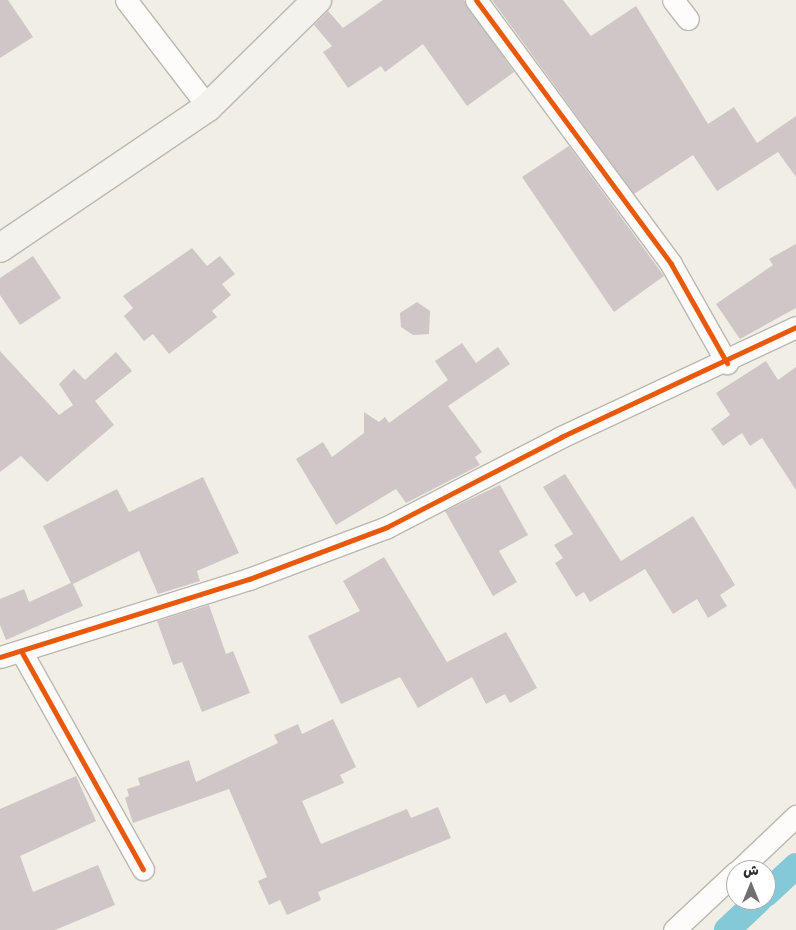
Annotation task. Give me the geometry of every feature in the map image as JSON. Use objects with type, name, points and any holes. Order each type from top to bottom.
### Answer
[{"type":"main road","points":[[0,248],[208,107],[317,0]]},
{"type":"street","points":[[126,0],[208,107]]},
{"type":"street","points":[[476,0],[671,264],[727,363]]},
{"type":"street","points":[[673,0],[688,19]]},
{"type":"street","points":[[0,657],[348,543],[561,437],[727,363],[796,327]]},
{"type":"street","points":[[21,651],[143,869]]},
{"type":"street","points":[[749,860],[796,816]]},
{"type":"street","points":[[674,930],[726,881]]},
{"type":"building","points":[[0,0],[8,0],[33,37],[0,58]]},
{"type":"building","points":[[383,0],[464,0],[514,72],[467,106],[423,44],[385,72],[381,66],[348,88],[323,52],[332,46],[314,25],[328,11],[343,28]]},
{"type":"building","points":[[492,0],[563,0],[591,36],[636,6],[708,124],[734,107],[757,143],[796,116],[796,177],[778,152],[717,191],[693,155],[634,194]]},
{"type":"building","points":[[569,146],[664,276],[614,312],[522,177]]},
{"type":"building","points":[[796,244],[796,308],[740,339],[716,304],[773,265],[769,259]]},
{"type":"building","points":[[192,248],[207,266],[220,256],[235,274],[222,284],[231,295],[212,311],[217,317],[169,354],[153,334],[144,341],[124,316],[133,308],[123,296]]},
{"type":"building","points":[[33,256],[61,298],[20,325],[0,295],[0,278]]},
{"type":"building","points":[[417,302],[430,311],[429,334],[413,335],[401,327],[400,313]]},
{"type":"building","points":[[462,343],[476,363],[498,347],[510,364],[448,406],[482,452],[475,457],[480,465],[406,503],[396,489],[336,525],[296,459],[323,442],[332,457],[364,433],[364,412],[379,422],[385,417],[389,423],[448,380],[435,361]]},
{"type":"building","points":[[0,351],[59,415],[73,405],[59,384],[74,369],[85,380],[116,352],[132,371],[95,401],[114,425],[47,482],[21,456],[0,472]]},
{"type":"building","points":[[766,361],[778,380],[796,367],[796,490],[762,438],[750,446],[742,433],[723,446],[711,429],[730,415],[716,393]]},
{"type":"building","points":[[565,474],[621,561],[693,516],[735,585],[720,595],[727,606],[708,618],[697,599],[673,614],[645,569],[590,602],[584,592],[576,597],[555,563],[563,558],[554,545],[573,534],[543,487]]},
{"type":"building","points":[[203,477],[239,553],[197,571],[200,581],[158,594],[139,551],[73,584],[83,606],[6,640],[0,625],[0,599],[24,589],[29,602],[71,583],[43,526],[117,489],[129,512]]},
{"type":"building","points":[[500,485],[528,535],[499,551],[517,582],[493,596],[445,511]]},
{"type":"building","points":[[384,557],[447,662],[506,632],[537,688],[510,703],[505,694],[486,704],[472,677],[418,708],[400,677],[341,704],[308,636],[360,611],[343,581]]},
{"type":"building","points":[[209,605],[226,654],[233,651],[250,693],[202,712],[182,662],[173,665],[157,621]]},
{"type":"building","points":[[333,719],[356,767],[340,775],[344,783],[302,801],[321,844],[407,809],[411,818],[438,807],[451,838],[318,892],[321,900],[287,915],[280,900],[269,905],[258,881],[267,877],[229,789],[133,823],[125,798],[129,796],[127,789],[140,785],[138,778],[189,760],[196,782],[278,743],[274,735],[298,724],[302,734]]},
{"type":"building","points":[[76,776],[96,821],[20,856],[33,892],[98,865],[115,905],[55,930],[0,930],[0,809]]},
{"type":"waterway","points":[[776,885],[796,866]]},
{"type":"waterway","points":[[727,930],[748,910]]},
{"type":"cycle path","points":[[476,0],[671,264],[727,363]]},
{"type":"cycle path","points":[[0,657],[249,579],[387,527],[561,437],[796,327]]},
{"type":"cycle path","points":[[21,651],[143,869]]}]
